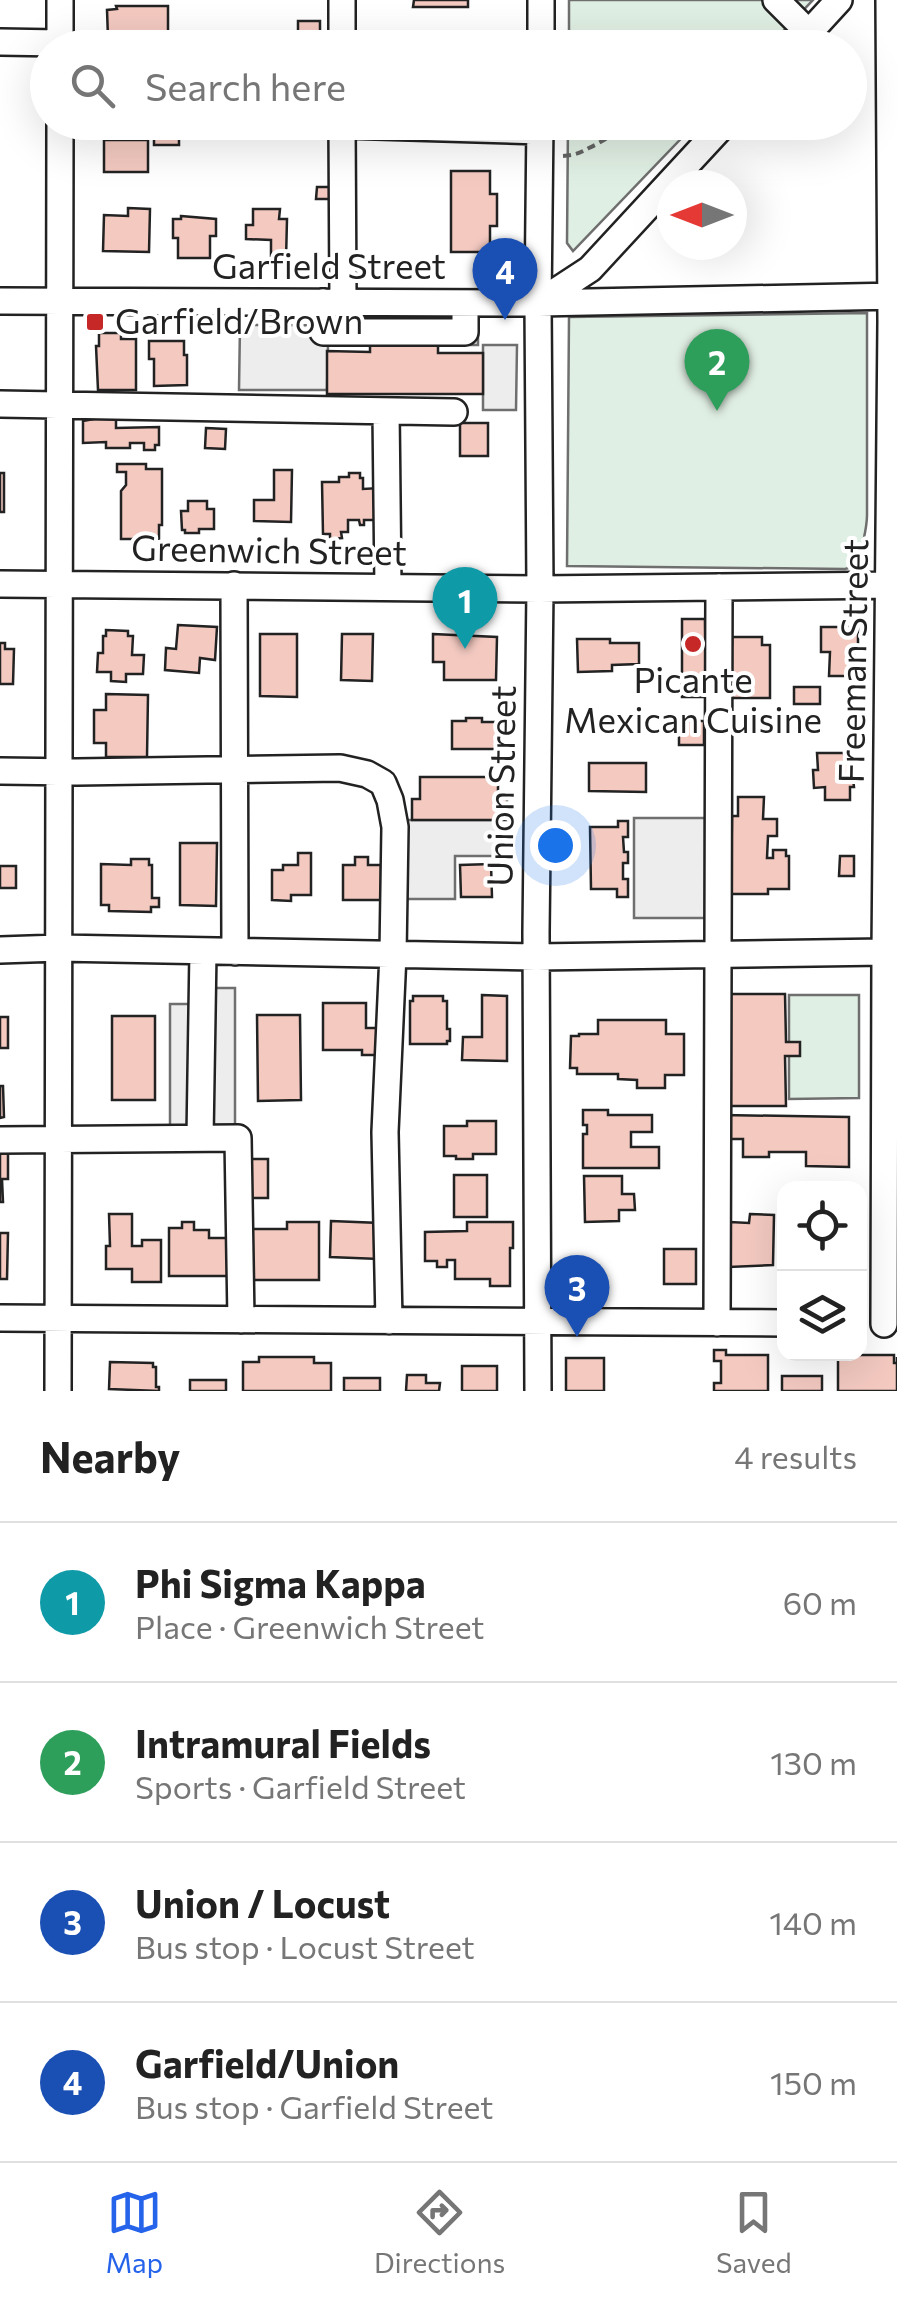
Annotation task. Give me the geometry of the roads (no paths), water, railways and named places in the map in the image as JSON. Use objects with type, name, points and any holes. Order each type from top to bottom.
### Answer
[{"type":"street","points":[[60,0],[60,30]]},
{"type":"street","points":[[342,0],[342,30]]},
{"type":"street","points":[[541,30],[542,0]]},
{"type":"street","points":[[776,0],[796,30]]},
{"type":"street","points":[[811,30],[839,0]]},
{"type":"street","name":"Freeman Street","points":[[880,1324],[894,482],[893,66],[889,0]]},
{"type":"street","points":[[0,42],[30,44]]},
{"type":"street","points":[[58,1391],[60,140]]},
{"type":"street","points":[[341,140],[333,302],[323,332],[464,332],[464,303]]},
{"type":"street","name":"Union Street","points":[[538,1391],[540,140]]},
{"type":"street","points":[[538,303],[590,269],[709,140]]},
{"type":"street","name":"Garfield Street","points":[[0,301],[538,303],[894,296]]},
{"type":"street","points":[[0,404],[454,412]]},
{"type":"street","points":[[386,411],[388,587]]},
{"type":"street","name":"Greenwich Street","points":[[0,584],[540,589],[893,585]]},
{"type":"street","points":[[234,585],[235,952]]},
{"type":"street","points":[[717,1323],[718,587]]},
{"type":"street","points":[[0,771],[340,768],[383,782],[395,827],[385,1132],[389,1320]]},
{"type":"street","points":[[0,950],[536,957],[885,952]]},
{"type":"street","points":[[200,1138],[203,951]]},
{"type":"street","points":[[0,1140],[238,1138],[242,1320]]},
{"type":"street","points":[[0,1318],[777,1323]]},
{"type":"place","name":"Garfield/Union","points":[[505,320]]},
{"type":"place","name":"Garfield/Brown","points":[[95,322]]},
{"type":"place","name":"Intramural Fields","points":[[717,411]]},
{"type":"place","name":"Picante Mexican Cuisine","points":[[693,644]]},
{"type":"place","name":"Phi Sigma Kappa","points":[[465,649]]},
{"type":"place","name":"Union / Locust","points":[[577,1337]]}]
